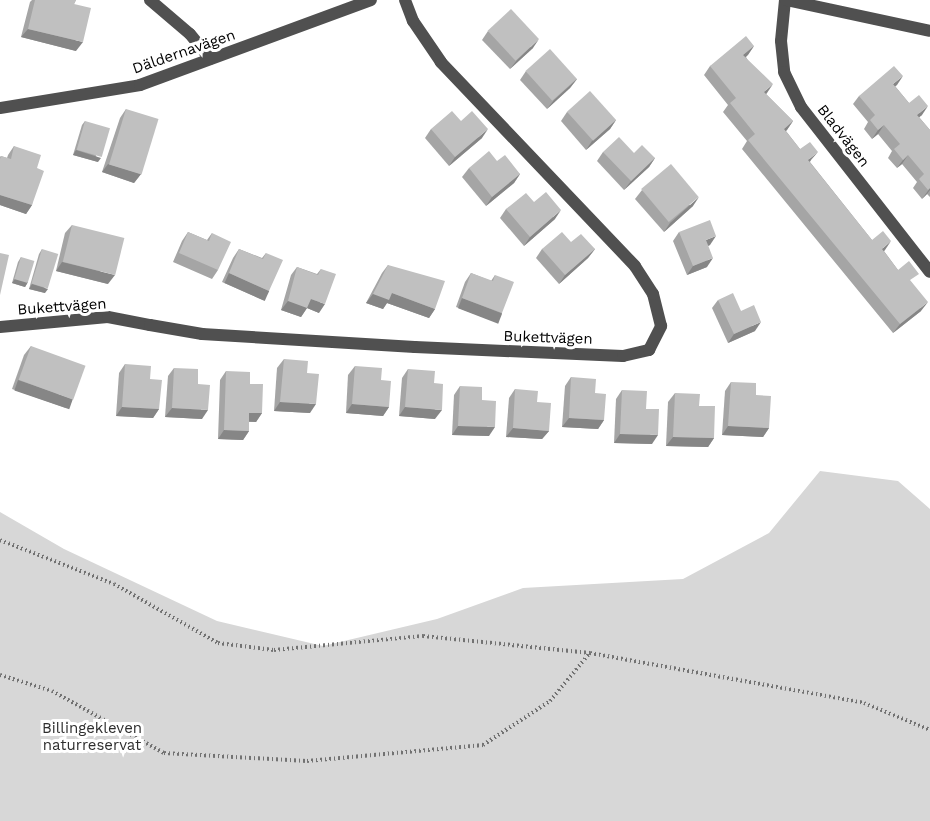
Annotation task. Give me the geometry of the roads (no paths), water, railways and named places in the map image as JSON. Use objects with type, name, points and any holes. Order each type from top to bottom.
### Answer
[{"type":"street","points":[[150,0],[190,34],[210,59]]},
{"type":"street","name":"Däldernavägen","points":[[0,108],[140,85],[371,0]]},
{"type":"street","name":"Bukettvägen","points":[[0,327],[108,316],[202,334],[415,347],[623,356],[649,350],[661,326],[653,294],[635,266],[441,62],[413,21],[405,0]]},
{"type":"street","points":[[785,0],[930,31]]},
{"type":"street","name":"Bladvägen","points":[[785,0],[781,41],[784,72],[801,107],[930,272]]},
{"type":"park label","name":"Billingekleven naturreservat","points":[[92,736]]}]
